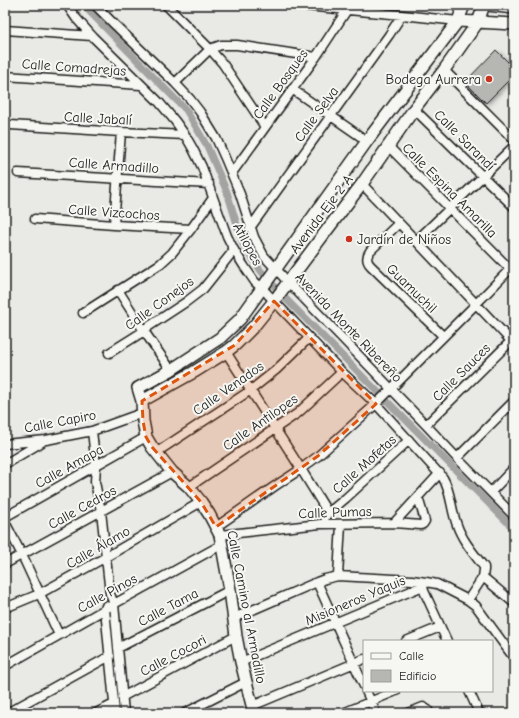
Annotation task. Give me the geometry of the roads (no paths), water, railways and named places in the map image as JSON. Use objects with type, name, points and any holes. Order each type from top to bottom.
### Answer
[{"type":"street","name":"Atilopes","points":[[67,5],[92,36],[159,102],[185,135],[209,184],[227,236],[234,250],[255,282],[263,288],[274,302],[342,372],[376,404],[440,473],[446,483],[457,527],[465,541],[484,567],[483,577]]},
{"type":"street","name":"Avenida Monte Ribereño","points":[[95,5],[175,83],[200,112],[216,138],[232,173],[250,228],[264,256],[514,516]]},
{"type":"street","points":[[166,5],[210,49],[229,71],[265,127]]},
{"type":"street","points":[[295,5],[402,14],[458,21],[514,24]]},
{"type":"street","name":"Avenida Eje 2 A","points":[[138,388],[171,370],[220,338],[240,319],[367,141],[458,21],[464,5]]},
{"type":"street","name":"Avenida Eje 2 A","points":[[142,401],[226,352],[245,336],[274,302],[362,184],[414,109],[478,22],[484,5]]},
{"type":"street","points":[[488,5],[514,8]]},
{"type":"street","name":"Calle Bosques","points":[[232,173],[348,10]]},
{"type":"street","name":"Calle Selva","points":[[250,228],[389,35],[402,14]]},
{"type":"street","points":[[5,30],[92,36]]},
{"type":"street","points":[[175,83],[210,49],[219,45],[316,57]]},
{"type":"street","points":[[444,70],[514,140]]},
{"type":"street","name":"Calle Comadrejas","points":[[5,76],[141,85]]},
{"type":"street","points":[[292,89],[367,141]]},
{"type":"street","name":"Calle Sarandí","points":[[414,109],[514,207]]},
{"type":"street","name":"Calle Jabalí","points":[[10,125],[185,135]]},
{"type":"street","points":[[114,225],[121,132]]},
{"type":"street","name":"Calle Espina Amarilla","points":[[388,146],[449,208],[512,267]]},
{"type":"street","points":[[416,241],[514,146]]},
{"type":"street","name":"Calle Armadillo","points":[[18,173],[209,184]]},
{"type":"street","points":[[362,184],[513,341]]},
{"type":"street","points":[[83,313],[160,264],[172,253],[213,198]]},
{"type":"street","name":"Calle Vizcochos","points":[[35,219],[191,229]]},
{"type":"street","name":"Guamuchil","points":[[399,222],[370,251],[366,259],[368,263],[443,336]]},
{"type":"street","name":"Calle Conejos","points":[[109,353],[144,331],[203,289],[234,250]]},
{"type":"street","name":"Calle Pinos","points":[[5,666],[114,604],[219,536],[275,486],[302,469],[318,456],[376,404],[512,267]]},
{"type":"street","points":[[118,290],[171,370]]},
{"type":"street","name":"Calle Venados","points":[[157,452],[251,390],[276,370],[309,338]]},
{"type":"street","name":"Calle Sauces","points":[[426,425],[513,341]]},
{"type":"street","points":[[226,352],[302,469],[328,513]]},
{"type":"street","name":"Calle Antilopes","points":[[189,487],[298,413],[342,372]]},
{"type":"street","name":"Calle Camino al Armadillo","points":[[138,388],[142,401],[142,413],[146,437],[172,472],[189,487],[201,502],[209,514],[219,536],[230,590],[241,662],[253,710]]},
{"type":"street","points":[[457,458],[514,401]]},
{"type":"street","name":"Calle Capiro","points":[[5,444],[46,440],[92,430],[142,413]]},
{"type":"street","points":[[92,430],[96,466],[95,482],[101,511],[110,594],[114,604],[124,713]]},
{"type":"street","name":"Calle Amapa","points":[[5,516],[146,437]]},
{"type":"street","points":[[5,464],[46,440]]},
{"type":"street","name":"Calle Mofetas","points":[[320,524],[328,513],[409,440]]},
{"type":"street","points":[[491,492],[514,468]]},
{"type":"street","name":"Calle Cedros","points":[[5,564],[172,472]]},
{"type":"street","points":[[394,523],[440,473]]},
{"type":"street","name":"Calle Pumas","points":[[219,536],[320,524],[394,523],[421,525],[425,521],[418,497]]},
{"type":"street","name":"Calle Álamo","points":[[5,608],[40,594],[106,558],[201,502]]},
{"type":"street","points":[[5,522],[59,635]]},
{"type":"street","points":[[338,576],[341,524]]},
{"type":"street","points":[[234,618],[317,582],[338,576],[412,580],[425,584],[437,584],[473,603],[479,609],[514,658]]},
{"type":"street","points":[[468,600],[483,577],[514,603]]},
{"type":"street","points":[[317,582],[363,684]]},
{"type":"street","name":"Misioneros Yaquis","points":[[241,662],[425,584]]},
{"type":"street","name":"Misioneros Yaquis","points":[[425,584],[424,591],[447,640]]},
{"type":"street","name":"Calle Tama","points":[[118,648],[230,590]]},
{"type":"street","points":[[110,594],[105,609],[115,713]]},
{"type":"street","points":[[408,640],[440,626]]},
{"type":"street","name":"Calle Cocori","points":[[122,697],[236,636]]},
{"type":"street","points":[[8,711],[110,656]]},
{"type":"street","points":[[253,710],[363,658]]},
{"type":"street","points":[[185,713],[246,682]]},
{"type":"street","points":[[366,692],[376,713]]},
{"type":"street","points":[[343,713],[394,692]]},
{"type":"street","points":[[470,692],[479,713]]},
{"type":"street","points":[[96,713],[114,704]]},
{"type":"street","points":[[408,713],[423,707],[430,713]]},
{"type":"waterway","points":[[83,5],[186,110],[207,146],[227,192],[243,244],[266,277]]},
{"type":"waterway","points":[[272,283],[277,290]]},
{"type":"waterway","points":[[283,296],[379,393]]},
{"type":"waterway","points":[[387,401],[514,529]]},
{"type":"place","name":"Bodega Aurrera","points":[[489,79]]},
{"type":"place","name":"Jardín de Niños","points":[[349,239]]}]
